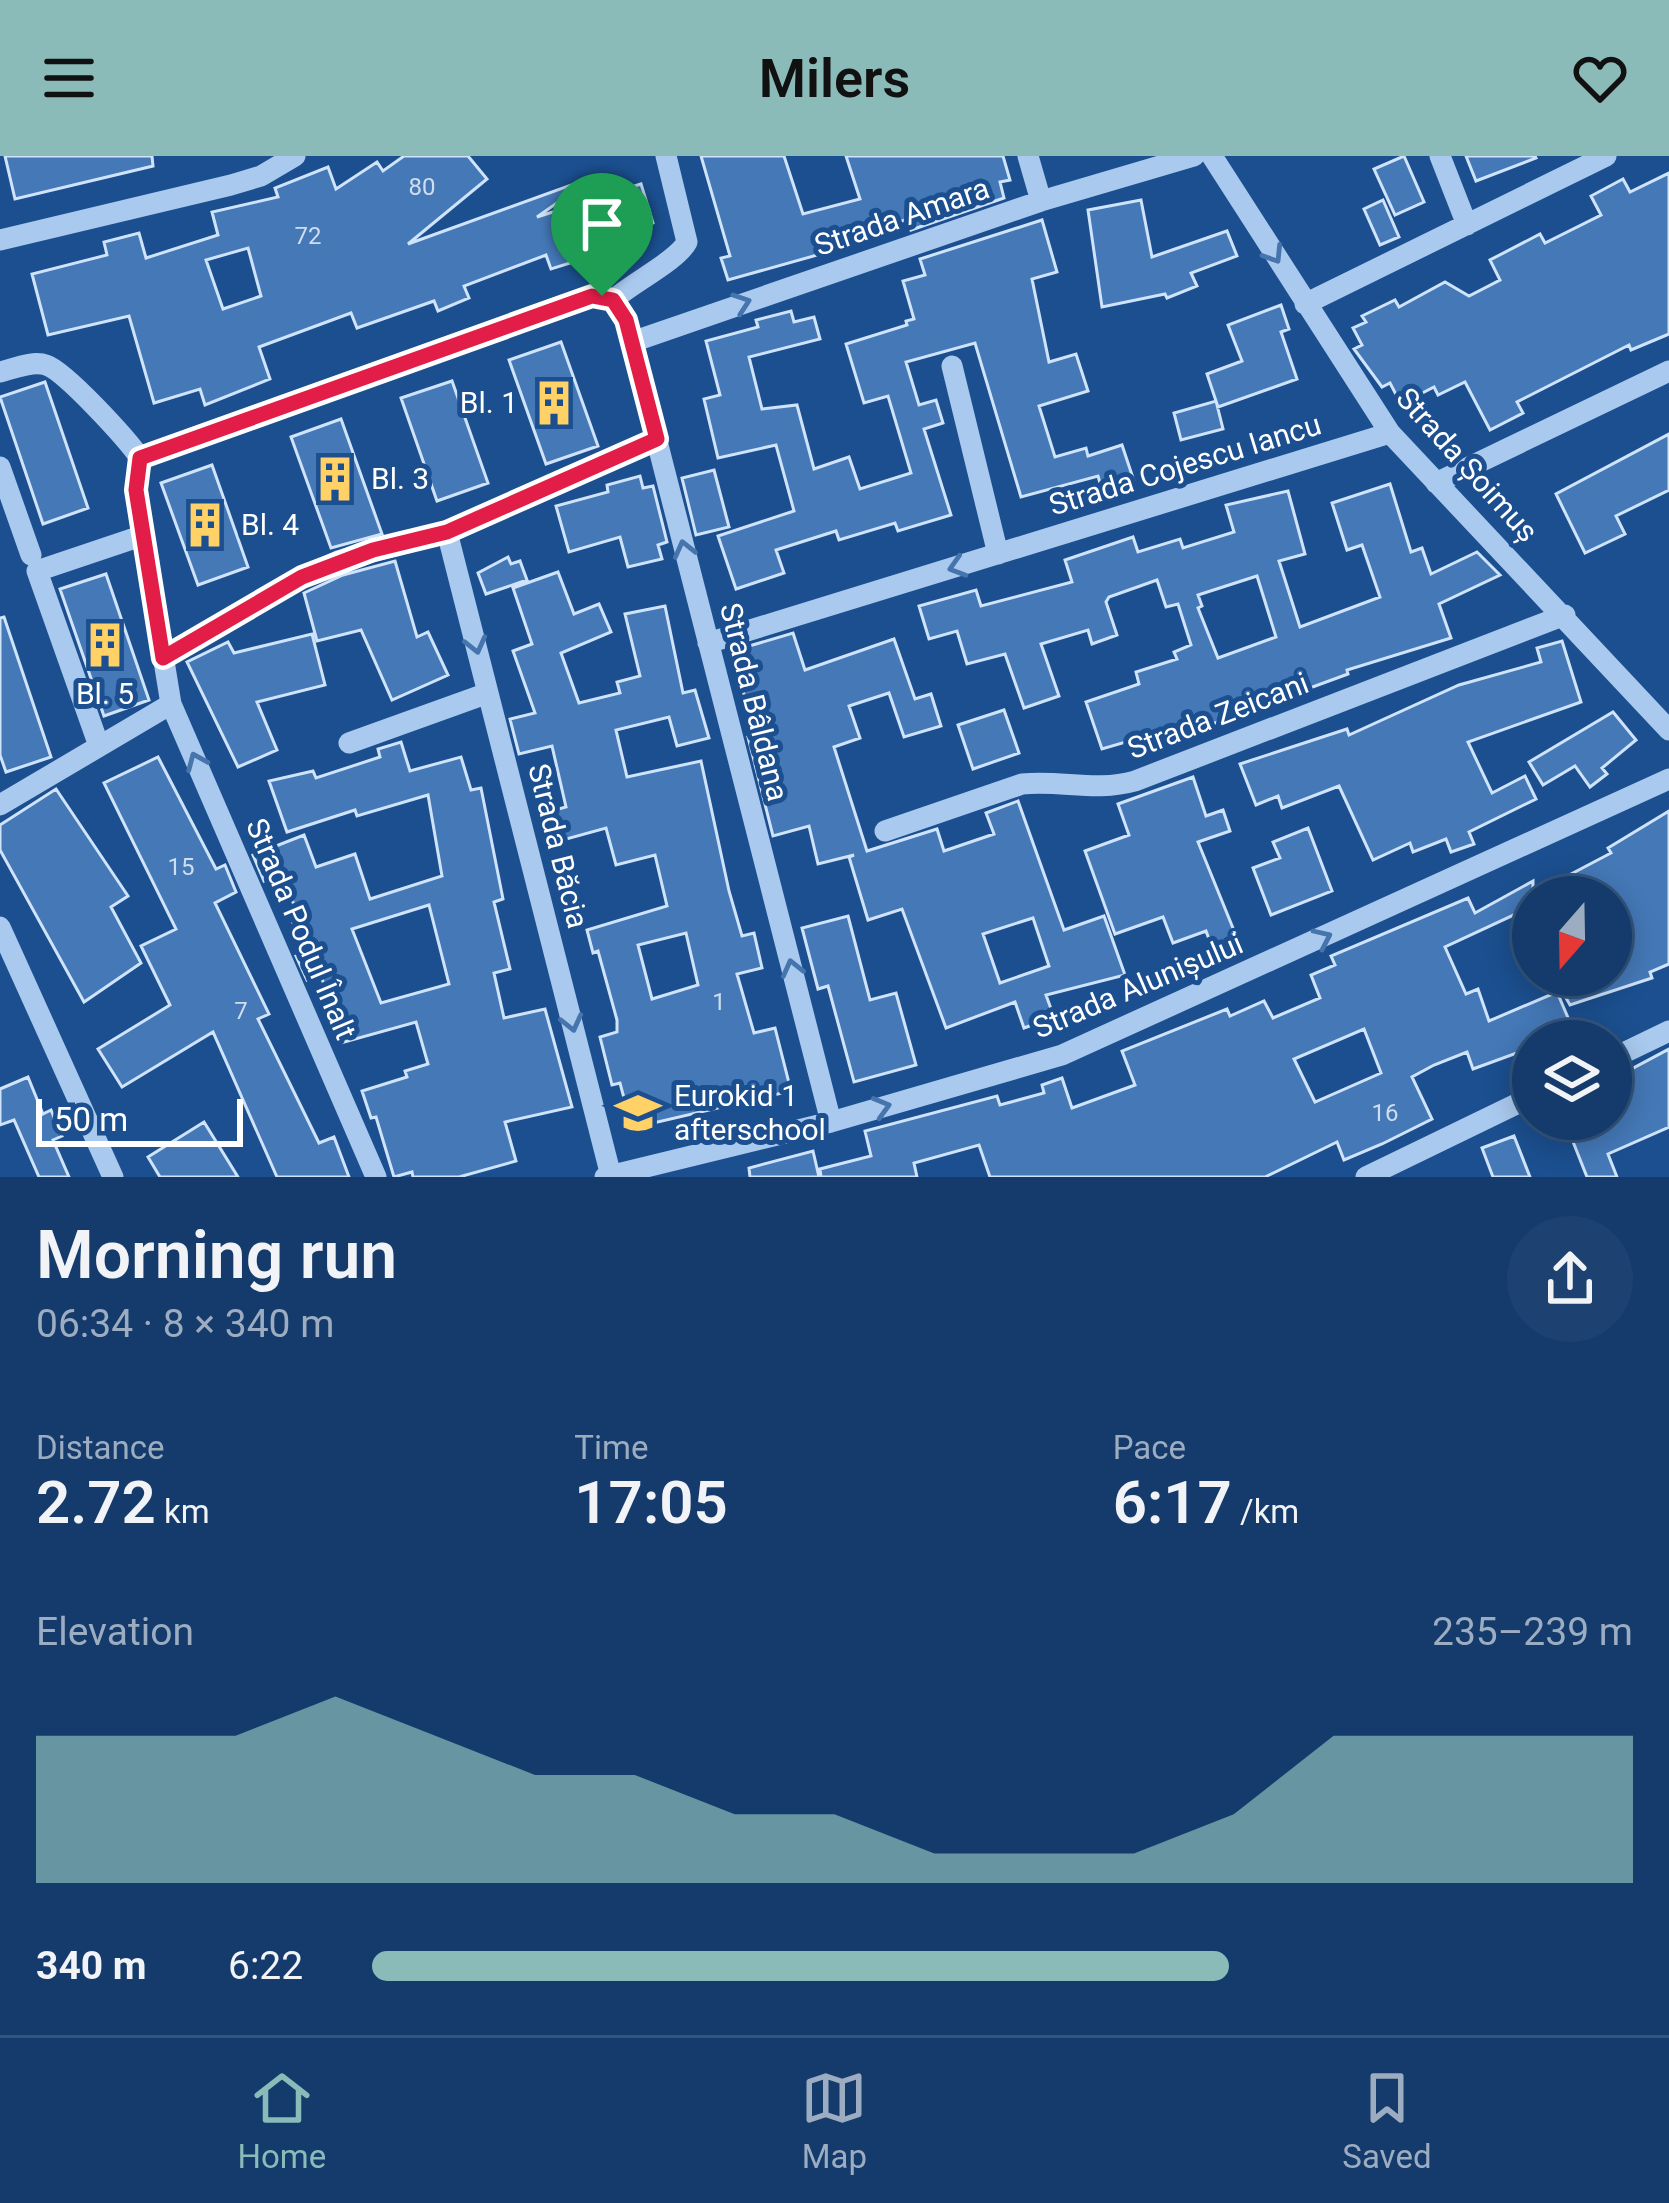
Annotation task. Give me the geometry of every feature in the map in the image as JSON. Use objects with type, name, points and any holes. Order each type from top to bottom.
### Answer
[{"type":"street","points":[[0,240],[232,185],[261,176],[295,156]]},
{"type":"street","points":[[0,372],[34,364],[53,368],[126,438],[140,458],[592,296],[613,300],[641,275],[682,251],[687,242],[666,156]]},
{"type":"street","points":[[1028,156],[1041,201]]},
{"type":"street","name":"Strada Amara","points":[[632,341],[1041,201],[1194,156]]},
{"type":"street","name":"Strada Șoimuș","points":[[1212,156],[1390,433],[1669,730]]},
{"type":"street","points":[[1440,156],[1467,225]]},
{"type":"street","points":[[1305,304],[1606,156]]},
{"type":"street","name":"Strada Bâldana","points":[[613,300],[632,341],[831,1122]]},
{"type":"street","points":[[952,366],[998,554]]},
{"type":"street","points":[[1436,483],[1669,371]]},
{"type":"street","name":"Strada Cojescu Iancu","points":[[708,643],[1390,433]]},
{"type":"street","points":[[163,658],[302,577],[373,550],[447,532],[657,439]]},
{"type":"street","name":"Strada Podul Înalt","points":[[140,458],[136,490],[171,704],[376,1177]]},
{"type":"street","points":[[0,467],[31,555]]},
{"type":"street","name":"Strada Băcia","points":[[447,532],[608,1176]]},
{"type":"street","points":[[99,746],[37,572],[144,536]]},
{"type":"street","name":"Strada Zeicani","points":[[885,831],[1022,784],[1044,782],[1087,789],[1135,781],[1565,615]]},
{"type":"street","points":[[349,743],[488,693]]},
{"type":"street","points":[[0,805],[171,704]]},
{"type":"street","name":"Strada Alunișului","points":[[608,1176],[831,1122],[1022,1068],[1102,1039],[1669,779]]},
{"type":"street","points":[[0,927],[9,972],[113,1177]]},
{"type":"street","points":[[1632,1049],[1669,1031]]},
{"type":"street","points":[[1366,1177],[1512,1106]]},
{"type":"building","points":[[5,156],[152,156],[153,166],[15,199]]},
{"type":"building","points":[[404,156],[468,156],[487,179],[408,244],[571,185],[574,191],[537,217],[641,184],[653,223],[638,230],[633,241],[599,254],[551,269],[546,255],[464,286],[469,298],[438,311],[434,301],[357,328],[351,313],[259,347],[270,379],[205,405],[200,389],[154,403],[129,316],[48,335],[32,274],[107,255],[104,242],[139,233],[146,258],[218,235],[212,212],[278,197],[275,188],[328,167],[336,189],[377,162],[383,171]],"holes":[[[248,248],[261,296],[223,309],[206,260]]]},
{"type":"building","points":[[701,156],[784,156],[803,214],[860,199],[846,156],[1003,156],[1010,180],[1000,182],[1004,198],[911,230],[908,219],[833,243],[835,250],[728,280],[721,258],[730,256]]},
{"type":"building","points":[[1404,156],[1424,202],[1395,215],[1374,169]]},
{"type":"building","points":[[1466,156],[1535,156],[1536,158],[1476,181]]},
{"type":"building","points":[[1669,173],[1669,334],[1631,350],[1629,345],[1517,402],[1523,413],[1490,430],[1465,382],[1438,395],[1434,387],[1401,404],[1390,383],[1382,387],[1354,349],[1362,345],[1353,328],[1366,322],[1362,316],[1395,300],[1399,307],[1445,282],[1469,296],[1500,280],[1490,260],[1540,234],[1545,243],[1601,215],[1591,196],[1623,179],[1630,192]]},
{"type":"building","points":[[1141,200],[1152,257],[1227,231],[1237,256],[1191,273],[1197,286],[1167,298],[1165,294],[1102,307],[1088,210]]},
{"type":"building","points":[[1383,200],[1399,237],[1380,245],[1364,209]]},
{"type":"building","points":[[1042,220],[1057,272],[1032,279],[1049,362],[1076,354],[1088,391],[1039,406],[1055,457],[1086,448],[1088,456],[1122,445],[1134,481],[1102,490],[1098,476],[1021,497],[975,343],[906,362],[919,405],[936,400],[943,423],[924,429],[951,515],[898,531],[895,523],[839,540],[836,531],[776,550],[784,573],[736,589],[718,536],[794,511],[776,445],[718,458],[704,399],[720,395],[706,341],[758,327],[756,320],[791,311],[794,322],[814,317],[820,339],[749,357],[762,409],[797,405],[814,469],[849,457],[860,489],[911,473],[888,396],[864,403],[846,344],[914,319],[903,281],[925,275],[920,259]]},
{"type":"building","points":[[1281,305],[1289,329],[1281,332],[1297,379],[1218,407],[1207,374],[1242,361],[1228,325]]},
{"type":"building","name":"Bl. 1","points":[[561,342],[598,446],[546,464],[509,360]]},
{"type":"building","points":[[452,381],[488,483],[437,501],[401,398]]},
{"type":"building","points":[[45,382],[88,508],[43,524],[0,397]]},
{"type":"building","points":[[1216,401],[1223,429],[1181,440],[1174,413]]},
{"type":"building","name":"Bl. 3","points":[[341,419],[382,534],[331,548],[291,437]]},
{"type":"building","points":[[1669,434],[1669,490],[1616,516],[1625,534],[1585,553],[1556,494]]},
{"type":"building","name":"Bl. 4","points":[[212,465],[248,567],[198,585],[161,483]]},
{"type":"building","points":[[714,470],[729,527],[696,535],[682,478]]},
{"type":"building","points":[[640,476],[643,488],[653,486],[667,542],[658,545],[662,559],[628,567],[620,537],[569,552],[556,506],[608,492],[607,485]]},
{"type":"building","points":[[1390,484],[1411,552],[1422,548],[1431,574],[1477,552],[1500,575],[1439,604],[1451,638],[1347,670],[1348,674],[1204,727],[1201,720],[1102,749],[1086,702],[1139,684],[1136,672],[1177,659],[1174,652],[1191,645],[1178,604],[1166,607],[1157,580],[1109,597],[1106,602],[1117,635],[1092,644],[1088,630],[1041,644],[1059,696],[1024,708],[1005,654],[967,664],[957,631],[929,639],[919,606],[976,590],[981,606],[1072,582],[1065,560],[1133,537],[1138,552],[1180,539],[1183,548],[1234,532],[1226,505],[1288,491],[1305,554],[1279,561],[1300,627],[1380,597],[1362,545],[1347,550],[1332,503]],"holes":[[[1257,576],[1276,637],[1218,658],[1198,608],[1202,606],[1198,595]]]},
{"type":"building","points":[[508,557],[511,564],[520,561],[527,580],[486,594],[478,573]]},
{"type":"building","points":[[395,561],[417,637],[428,632],[448,675],[392,700],[361,630],[317,641],[304,593],[343,575]]},
{"type":"building","points":[[558,572],[574,614],[599,604],[611,632],[561,653],[579,703],[620,693],[617,682],[640,676],[625,614],[665,606],[683,693],[695,690],[709,738],[677,746],[669,717],[616,730],[627,777],[701,761],[742,936],[754,933],[762,968],[737,974],[754,1033],[775,1028],[791,1091],[632,1128],[620,1083],[612,1085],[600,1037],[617,1032],[617,1020],[598,951],[593,953],[587,930],[667,906],[655,855],[616,865],[606,828],[552,843],[544,813],[566,807],[552,746],[519,754],[510,719],[535,713],[513,651],[532,644],[513,588]],"holes":[[[686,933],[698,985],[652,999],[638,945]]]},
{"type":"building","name":"Bl. 5","points":[[106,574],[149,700],[104,716],[60,589]]},
{"type":"building","points":[[4,617],[51,757],[6,772],[0,755],[0,618]]},
{"type":"building","points":[[793,633],[805,670],[894,639],[915,699],[931,694],[941,726],[904,737],[889,693],[849,706],[860,738],[834,747],[867,851],[937,829],[944,851],[994,834],[986,813],[1018,801],[1064,930],[1104,916],[1125,975],[1046,995],[1054,1017],[1024,1028],[1015,1002],[946,1028],[902,909],[868,920],[849,857],[854,855],[818,864],[809,826],[773,836],[748,737],[758,734],[729,652]],"holes":[[[1033,918],[1049,966],[1000,983],[983,934]]]},
{"type":"building","points":[[312,634],[325,685],[257,702],[277,750],[238,767],[187,662],[228,642],[234,653]]},
{"type":"building","points":[[1562,641],[1581,702],[1468,742],[1492,793],[1525,776],[1536,799],[1469,832],[1474,844],[1451,852],[1446,839],[1413,852],[1410,843],[1373,860],[1339,786],[1282,808],[1278,796],[1256,805],[1240,764],[1347,729],[1349,735],[1459,685],[1541,662],[1537,648]]},
{"type":"building","points":[[1004,710],[1019,753],[973,769],[958,725]]},
{"type":"building","points":[[1613,712],[1636,740],[1602,768],[1607,774],[1590,787],[1575,766],[1543,785],[1529,762]]},
{"type":"building","points":[[401,742],[410,771],[461,757],[471,790],[481,788],[503,899],[494,902],[510,969],[494,973],[504,1018],[545,1009],[572,1107],[505,1122],[516,1161],[459,1177],[413,1177],[412,1172],[394,1177],[376,1117],[371,1118],[362,1091],[407,1077],[405,1071],[428,1064],[416,1022],[341,1043],[321,975],[307,980],[296,956],[303,953],[293,923],[299,921],[284,874],[264,881],[253,855],[304,835],[316,867],[355,854],[370,899],[442,876],[428,795],[357,816],[355,810],[287,832],[269,781],[313,771],[316,778],[380,757],[378,749]],"holes":[[[429,905],[449,984],[381,1003],[352,929]]]},
{"type":"building","points":[[158,757],[216,869],[225,865],[236,892],[215,903],[269,1014],[258,1019],[319,1143],[334,1137],[349,1177],[277,1177],[213,1032],[122,1087],[98,1049],[170,1005],[141,946],[176,929],[104,783]]},
{"type":"building","points":[[1193,777],[1206,816],[1223,810],[1230,831],[1198,842],[1239,943],[1214,953],[1206,931],[1173,943],[1163,917],[1115,934],[1085,851],[1129,835],[1118,804]]},
{"type":"building","points":[[56,789],[128,896],[111,907],[141,963],[84,1002],[0,850],[0,825]]},
{"type":"building","points":[[1669,811],[1669,964],[1650,972],[1652,978],[1632,985],[1632,876],[1567,876],[1611,853],[1608,848]]},
{"type":"building","points":[[1308,828],[1332,891],[1271,915],[1253,868],[1280,858],[1273,842]]},
{"type":"building","points":[[1512,893],[1512,916],[1445,947],[1466,994],[1478,989],[1489,1021],[1548,996],[1559,996],[1569,1020],[1512,1020],[1512,1055],[1473,1069],[1467,1052],[1412,1077],[1432,1119],[1344,1160],[1337,1142],[1265,1177],[990,1177],[979,1145],[914,1163],[917,1177],[821,1177],[820,1169],[871,1156],[865,1131],[997,1096],[1000,1105],[1044,1093],[1042,1085],[1062,1078],[1072,1108],[1135,1085],[1122,1051],[1227,1009],[1230,1016],[1264,1001],[1273,1018],[1320,998],[1311,975],[1335,965],[1331,956],[1468,898],[1475,913]],"holes":[[[1364,1029],[1381,1073],[1315,1102],[1294,1059]]]},
{"type":"building","points":[[848,916],[870,1000],[896,993],[916,1065],[854,1082],[828,986],[818,989],[802,928]]},
{"type":"building","points":[[1565,996],[1597,996],[1570,1005]]},
{"type":"building","points":[[1669,1049],[1669,1127],[1608,1154],[1617,1177],[1587,1177],[1572,1140],[1632,1140],[1632,1069]]},
{"type":"building","points":[[28,1077],[43,1114],[51,1110],[62,1136],[53,1140],[69,1177],[39,1177],[14,1120],[0,1125],[0,1089]]},
{"type":"building","points":[[204,1122],[238,1177],[160,1177],[148,1157]]},
{"type":"building","points":[[1512,1137],[1530,1177],[1493,1177],[1482,1148]]},
{"type":"building","points":[[813,1151],[819,1177],[750,1177],[749,1168]]},
{"type":"place","name":"Bl. 1","points":[[554,403]]},
{"type":"place","name":"Bl. 3","points":[[335,479]]},
{"type":"place","name":"Bl. 4","points":[[205,525]]},
{"type":"place","name":"Bl. 5","points":[[105,645]]},
{"type":"place","name":"Eurokid 1 afterschool","points":[[638,1113]]},
{"type":"route","points":[[602,296],[621,308],[626,320],[657,439],[447,532],[338,561],[270,594],[163,658],[136,490],[140,458],[359,377],[602,296]]}]
